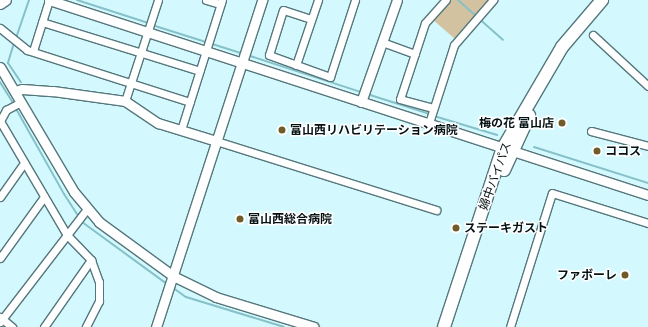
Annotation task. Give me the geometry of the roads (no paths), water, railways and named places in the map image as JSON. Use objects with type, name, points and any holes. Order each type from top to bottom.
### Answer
[{"type":"highway","name":"婦中バイパス","points":[[444,327],[507,150],[562,48],[602,0]]},
{"type":"highway","name":"婦中バイパス","points":[[451,327],[507,150],[556,65],[574,39],[608,0]]},
{"type":"street","points":[[0,4],[6,0]]},
{"type":"street","points":[[33,51],[49,0],[648,195]]},
{"type":"street","points":[[125,101],[158,0]]},
{"type":"street","points":[[181,130],[221,2],[206,0]]},
{"type":"street","points":[[156,327],[262,0]]},
{"type":"street","points":[[296,65],[318,0]]},
{"type":"street","points":[[311,19],[283,10],[269,56],[330,77],[355,0]]},
{"type":"street","points":[[433,108],[400,99],[425,23],[446,0]]},
{"type":"street","points":[[429,123],[454,45],[493,0]]},
{"type":"street","points":[[361,102],[395,1]]},
{"type":"street","points":[[42,22],[200,71]]},
{"type":"street","points":[[0,28],[33,51],[190,102]]},
{"type":"street","points":[[593,35],[648,86]]},
{"type":"street","points":[[382,42],[415,54]]},
{"type":"street","points":[[0,67],[87,209],[115,234],[173,276],[216,296],[314,327]]},
{"type":"street","points":[[15,91],[22,89],[53,91],[125,101],[158,123],[436,210]]},
{"type":"street","points":[[21,102],[6,110],[0,121],[67,235],[91,260],[99,282],[99,301],[86,327]]},
{"type":"street","points":[[591,131],[648,146]]},
{"type":"street","points":[[0,197],[24,163]]},
{"type":"street","points":[[510,327],[552,193],[648,223]]},
{"type":"street","points":[[0,258],[44,197]]},
{"type":"street","points":[[12,327],[1,320],[87,209]]},
{"type":"street","points":[[44,327],[91,260]]},
{"type":"waterway","points":[[16,38],[29,0]]},
{"type":"waterway","points":[[77,0],[148,23]]},
{"type":"waterway","points":[[458,0],[503,40]]},
{"type":"waterway","points":[[152,25],[241,53]]},
{"type":"waterway","points":[[14,43],[8,63],[21,82]]},
{"type":"waterway","points":[[247,55],[361,92]]},
{"type":"waterway","points":[[0,82],[13,103]]},
{"type":"waterway","points":[[367,94],[430,114]]},
{"type":"waterway","points":[[15,107],[64,194],[82,222],[167,284]]},
{"type":"waterway","points":[[434,116],[497,135]]},
{"type":"waterway","points":[[534,147],[648,183]]},
{"type":"waterway","points":[[172,287],[186,297],[284,327]]},
{"type":"place","name":"梅の花 富山店","points":[[562,123]]},
{"type":"place","name":"富山西リハビリテーション病院","points":[[282,130]]},
{"type":"place","name":"ココス","points":[[597,151]]},
{"type":"place","name":"富山西総合病院","points":[[240,219]]},
{"type":"place","name":"ステーキガスト","points":[[456,228]]},
{"type":"place","name":"ファボーレ","points":[[625,275]]}]
